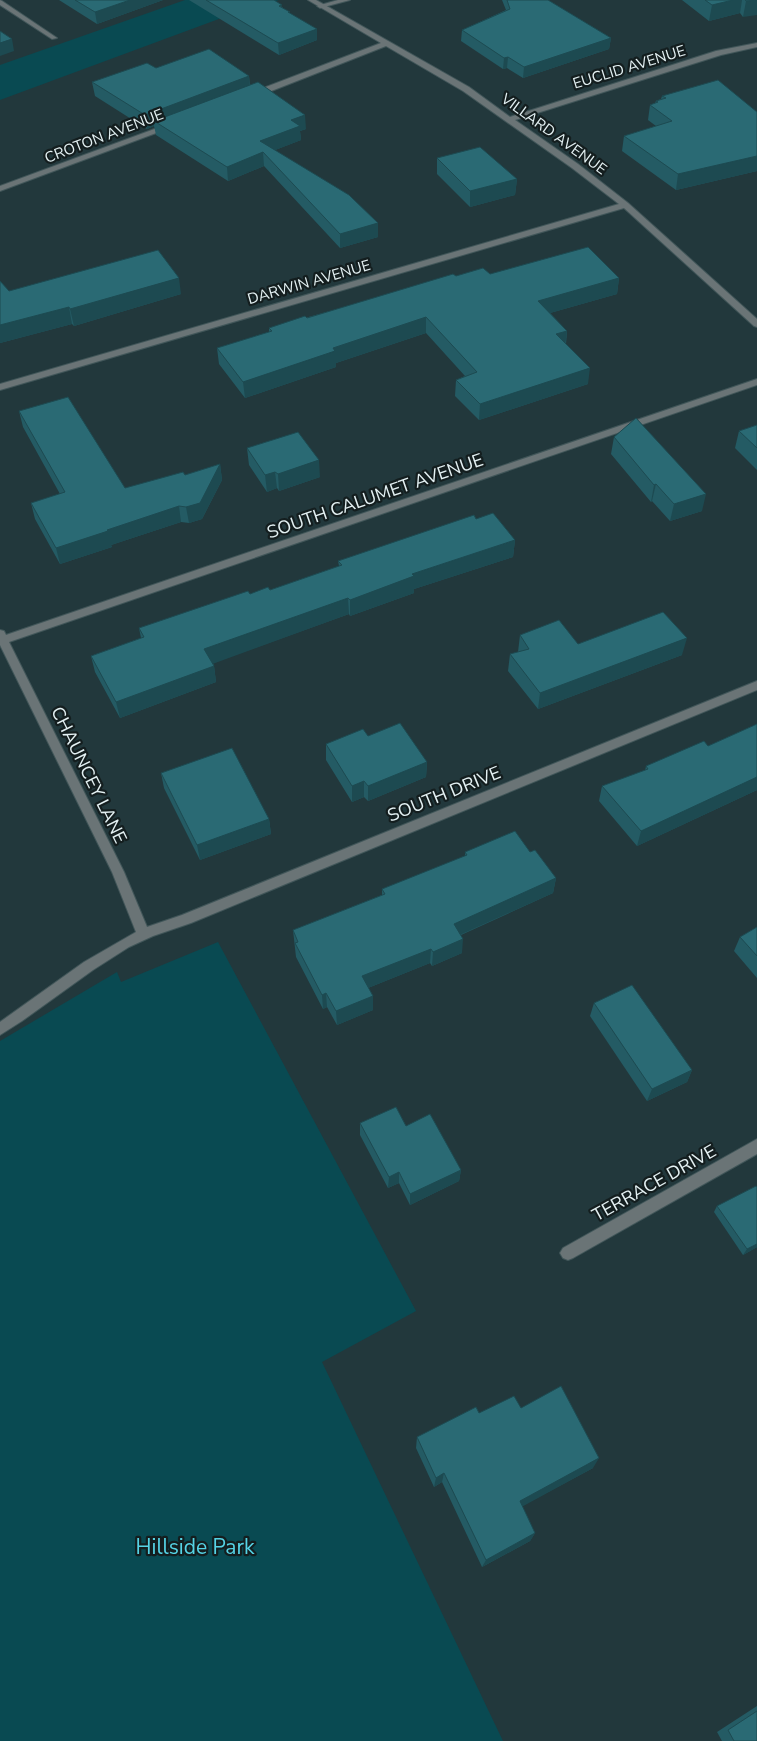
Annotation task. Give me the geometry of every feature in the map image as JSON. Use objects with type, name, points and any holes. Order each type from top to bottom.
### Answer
[{"type":"street","name":"VILLARD AVENUE","points":[[311,0],[458,84],[511,119],[625,205],[756,321]]},
{"type":"street","points":[[320,6],[347,0]]},
{"type":"street","points":[[0,2],[54,38]]},
{"type":"street","points":[[246,98],[386,44]]},
{"type":"street","name":"EUCLID AVENUE","points":[[511,119],[719,54],[757,45]]},
{"type":"street","name":"CROTON AVENUE","points":[[0,189],[176,124]]},
{"type":"street","name":"DARWIN AVENUE","points":[[0,386],[625,205]]},
{"type":"street","name":"SOUTH CALUMET AVENUE","points":[[1,637],[757,382]]},
{"type":"street","name":"CHAUNCEY LANE","points":[[1,637],[118,872],[143,934]]},
{"type":"street","name":"SOUTH DRIVE","points":[[0,1029],[30,1010],[100,959],[143,934],[196,916],[757,685]]},
{"type":"street","name":"TERRACE DRIVE","points":[[568,1253],[757,1146]]},
{"type":"green space","points":[[185,0],[279,0],[235,13],[0,100],[0,65]]},
{"type":"green space","name":"Hillside Park","points":[[218,942],[416,1311],[322,1362],[503,1741],[0,1741],[0,1041],[117,972],[121,982]]},
{"type":"building","points":[[75,0],[130,0],[95,12]]},
{"type":"building","points":[[206,0],[274,0],[282,5],[279,6],[317,29],[278,43]]},
{"type":"building","points":[[507,0],[548,0],[611,38],[524,67],[508,57],[504,58],[462,30],[510,9]]},
{"type":"building","points":[[705,0],[733,0],[712,5]]},
{"type":"building","points":[[0,31],[12,39],[0,43]]},
{"type":"building","points":[[209,49],[249,76],[145,115],[92,82],[147,63],[156,68]]},
{"type":"building","points":[[718,80],[757,112],[757,156],[678,174],[624,136],[672,121],[650,105],[666,98],[662,96]]},
{"type":"building","points":[[258,82],[305,115],[291,120],[300,126],[260,141],[349,195],[378,223],[340,234],[263,152],[227,167],[154,121]]},
{"type":"building","points":[[480,147],[517,179],[470,191],[437,158]]},
{"type":"building","points":[[588,247],[619,278],[538,301],[567,331],[556,334],[590,368],[480,404],[456,380],[477,372],[426,317],[333,348],[335,351],[243,382],[217,348],[272,331],[269,328],[305,316],[307,318],[453,274],[456,276],[483,268],[490,274]]},
{"type":"building","points":[[158,250],[179,278],[70,309],[69,307],[0,325],[0,281],[9,291]]},
{"type":"building","points":[[68,397],[125,488],[183,472],[185,475],[220,464],[200,503],[186,507],[179,506],[56,548],[31,503],[65,492],[19,411]]},
{"type":"building","points":[[636,418],[706,494],[674,504],[656,484],[654,485],[614,437]]},
{"type":"building","points":[[757,425],[757,448],[739,431]]},
{"type":"building","points":[[298,432],[319,460],[278,474],[275,472],[265,475],[247,448]]},
{"type":"building","points":[[493,513],[515,540],[412,574],[414,576],[350,600],[348,598],[204,649],[214,666],[116,702],[91,656],[144,637],[139,628],[248,591],[250,594],[268,587],[270,590],[342,565],[338,561],[474,515],[476,519]]},
{"type":"building","points":[[663,612],[687,638],[540,693],[510,654],[529,649],[520,635],[559,620],[578,644]]},
{"type":"building","points":[[400,723],[427,762],[368,786],[364,781],[352,786],[326,744],[363,729],[368,736]]},
{"type":"building","points":[[757,724],[757,777],[641,831],[602,786],[648,769],[646,766],[704,741],[708,746]]},
{"type":"building","points":[[232,748],[269,819],[197,845],[161,773]]},
{"type":"building","points":[[515,831],[530,852],[535,850],[556,878],[454,924],[463,939],[433,952],[431,949],[362,976],[373,996],[336,1011],[326,993],[322,995],[295,943],[298,942],[293,930],[385,894],[382,889],[467,855],[465,852]]},
{"type":"building","points":[[757,927],[757,956],[740,937]]},
{"type":"building","points":[[632,985],[692,1070],[652,1089],[594,1003]]},
{"type":"building","points":[[396,1107],[406,1126],[430,1114],[461,1170],[410,1194],[399,1172],[389,1177],[360,1123]]},
{"type":"building","points":[[756,1186],[757,1244],[747,1249],[717,1206]]},
{"type":"building","points":[[561,1386],[599,1458],[520,1501],[535,1533],[486,1560],[444,1473],[436,1478],[417,1437],[476,1407],[479,1413],[514,1396],[521,1408]]},
{"type":"building","points":[[757,1711],[757,1741],[734,1741],[728,1730]]}]
